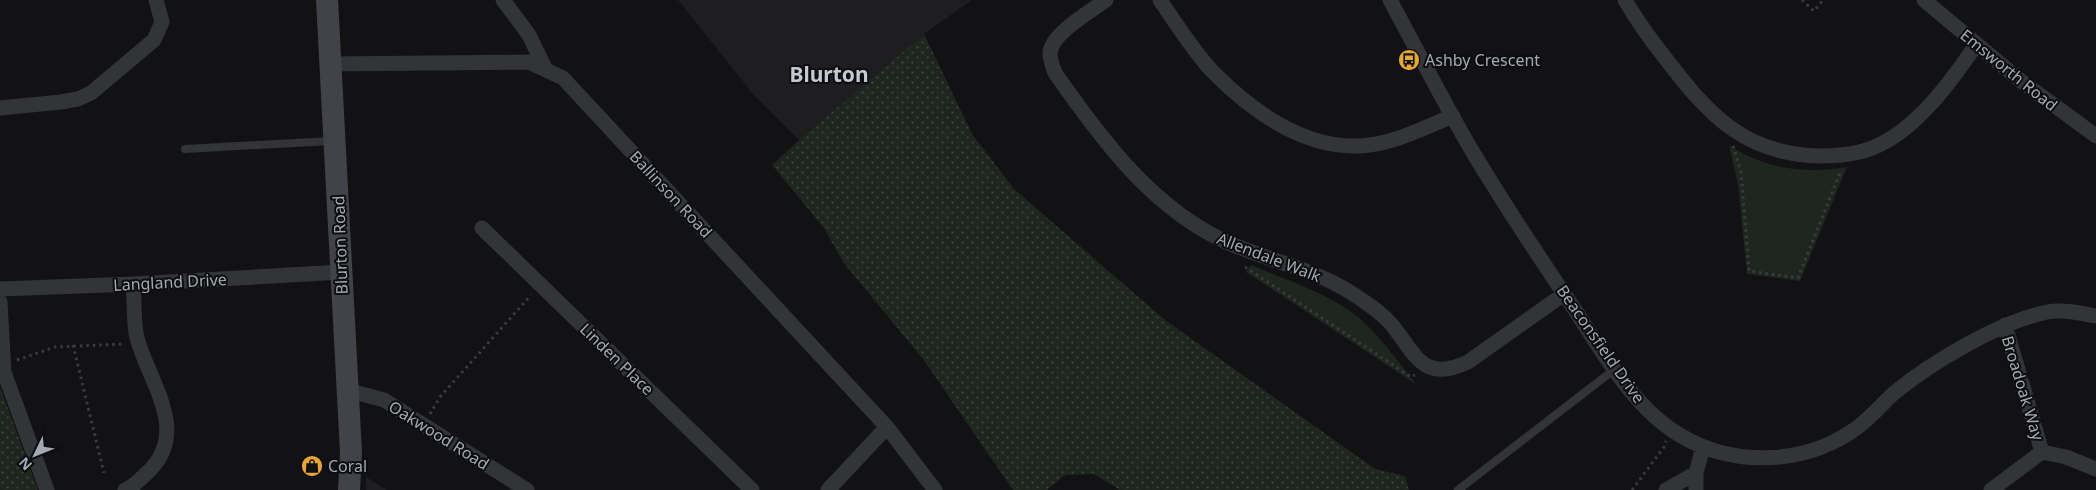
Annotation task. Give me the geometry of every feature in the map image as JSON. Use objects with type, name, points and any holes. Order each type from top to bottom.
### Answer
[{"type":"street","points":[[0,108],[61,102],[78,99],[91,93],[154,40],[162,22],[156,0]]},
{"type":"street","name":"Blurton Road","points":[[327,0],[329,64],[336,140],[351,453],[349,490]]},
{"type":"street","points":[[503,0],[529,34],[545,68]]},
{"type":"street","name":"Allendale Walk","points":[[1106,0],[1061,34],[1054,43],[1050,53],[1055,73],[1076,103],[1134,176],[1189,221],[1207,233],[1232,245],[1322,277],[1350,292],[1391,323],[1412,355],[1421,364],[1435,370]]},
{"type":"street","points":[[1160,0],[1213,72],[1257,110],[1288,129],[1312,140],[1338,145],[1361,146],[1398,139],[1452,116]]},
{"type":"street","name":"Beaconsfield Drive","points":[[1390,0],[1452,116],[1564,294],[1616,369],[1647,410],[1669,429],[1703,446],[1730,456],[1764,459],[1793,455],[1824,445],[1858,427],[1895,392],[1934,364],[2005,325],[2048,312],[2073,312],[2096,316]]},
{"type":"street","points":[[1624,0],[1635,18],[1686,85],[1704,106],[1729,129],[1778,152],[1806,156],[1848,154],[1879,145],[1910,124],[1953,79],[1976,45]]},
{"type":"street","name":"Emsworth Road","points":[[1924,0],[1976,45],[2096,136]]},
{"type":"street","name":"Ballinson Road","points":[[329,64],[529,62],[563,78],[582,96],[887,427],[935,490]]},
{"type":"street","name":"Linden Place","points":[[482,228],[752,490]]},
{"type":"street","name":"Langland Drive","points":[[0,288],[133,284],[341,272]]},
{"type":"street","points":[[125,490],[132,487],[160,460],[168,434],[166,415],[139,343],[133,284]]},
{"type":"street","points":[[1435,370],[1452,370],[1468,362],[1564,294]]},
{"type":"street","points":[[0,302],[3,366],[47,490]]},
{"type":"street","name":"Broadoak Way","points":[[2005,325],[2042,452]]},
{"type":"street","name":"Oakwood Road","points":[[347,390],[384,400],[527,490]]},
{"type":"street","points":[[828,490],[887,427]]},
{"type":"street","points":[[1696,490],[1696,473],[1703,446]]},
{"type":"street","points":[[1990,490],[2042,452],[2066,457],[2096,469]]},
{"type":"street","points":[[1666,490],[1696,473]]},
{"type":"lane","points":[[185,149],[336,140]]},
{"type":"lane","points":[[1458,490],[1616,369]]},
{"type":"path","points":[[1802,0],[1814,12],[1823,0]]},
{"type":"path","points":[[1729,129],[1740,172],[1750,271],[1798,278],[1848,154]]},
{"type":"path","points":[[1237,262],[1411,377],[1435,370]]},
{"type":"path","points":[[423,425],[440,397],[541,285]]},
{"type":"path","points":[[3,366],[55,347],[139,343]]},
{"type":"path","points":[[73,345],[104,473]]},
{"type":"path","points":[[1632,490],[1664,447],[1669,429]]},
{"type":"shaded area","points":[[678,0],[972,0],[924,34],[799,140],[753,94]]},
{"type":"shaded area","points":[[924,34],[972,134],[1014,189],[1165,320],[1375,469],[1405,476],[1409,490],[1120,490],[1094,474],[1065,475],[1047,490],[1013,490],[923,359],[843,262],[824,228],[772,165]]},
{"type":"shaded area","points":[[1729,145],[1757,160],[1785,168],[1815,170],[1847,167],[1800,281],[1747,274],[1738,185]]},
{"type":"shaded area","points":[[1251,265],[1315,291],[1350,311],[1378,336],[1417,385],[1246,272]]},
{"type":"shaded area","points":[[0,387],[3,395],[38,490],[0,490]]},
{"type":"shaded area","points":[[366,477],[387,490],[366,490]]},
{"type":"place","name":"Ashby Crescent","points":[[1409,60]]},
{"type":"place","name":"Coral","points":[[312,466]]},
{"type":"district","name":"Blurton","points":[[829,74]]}]
